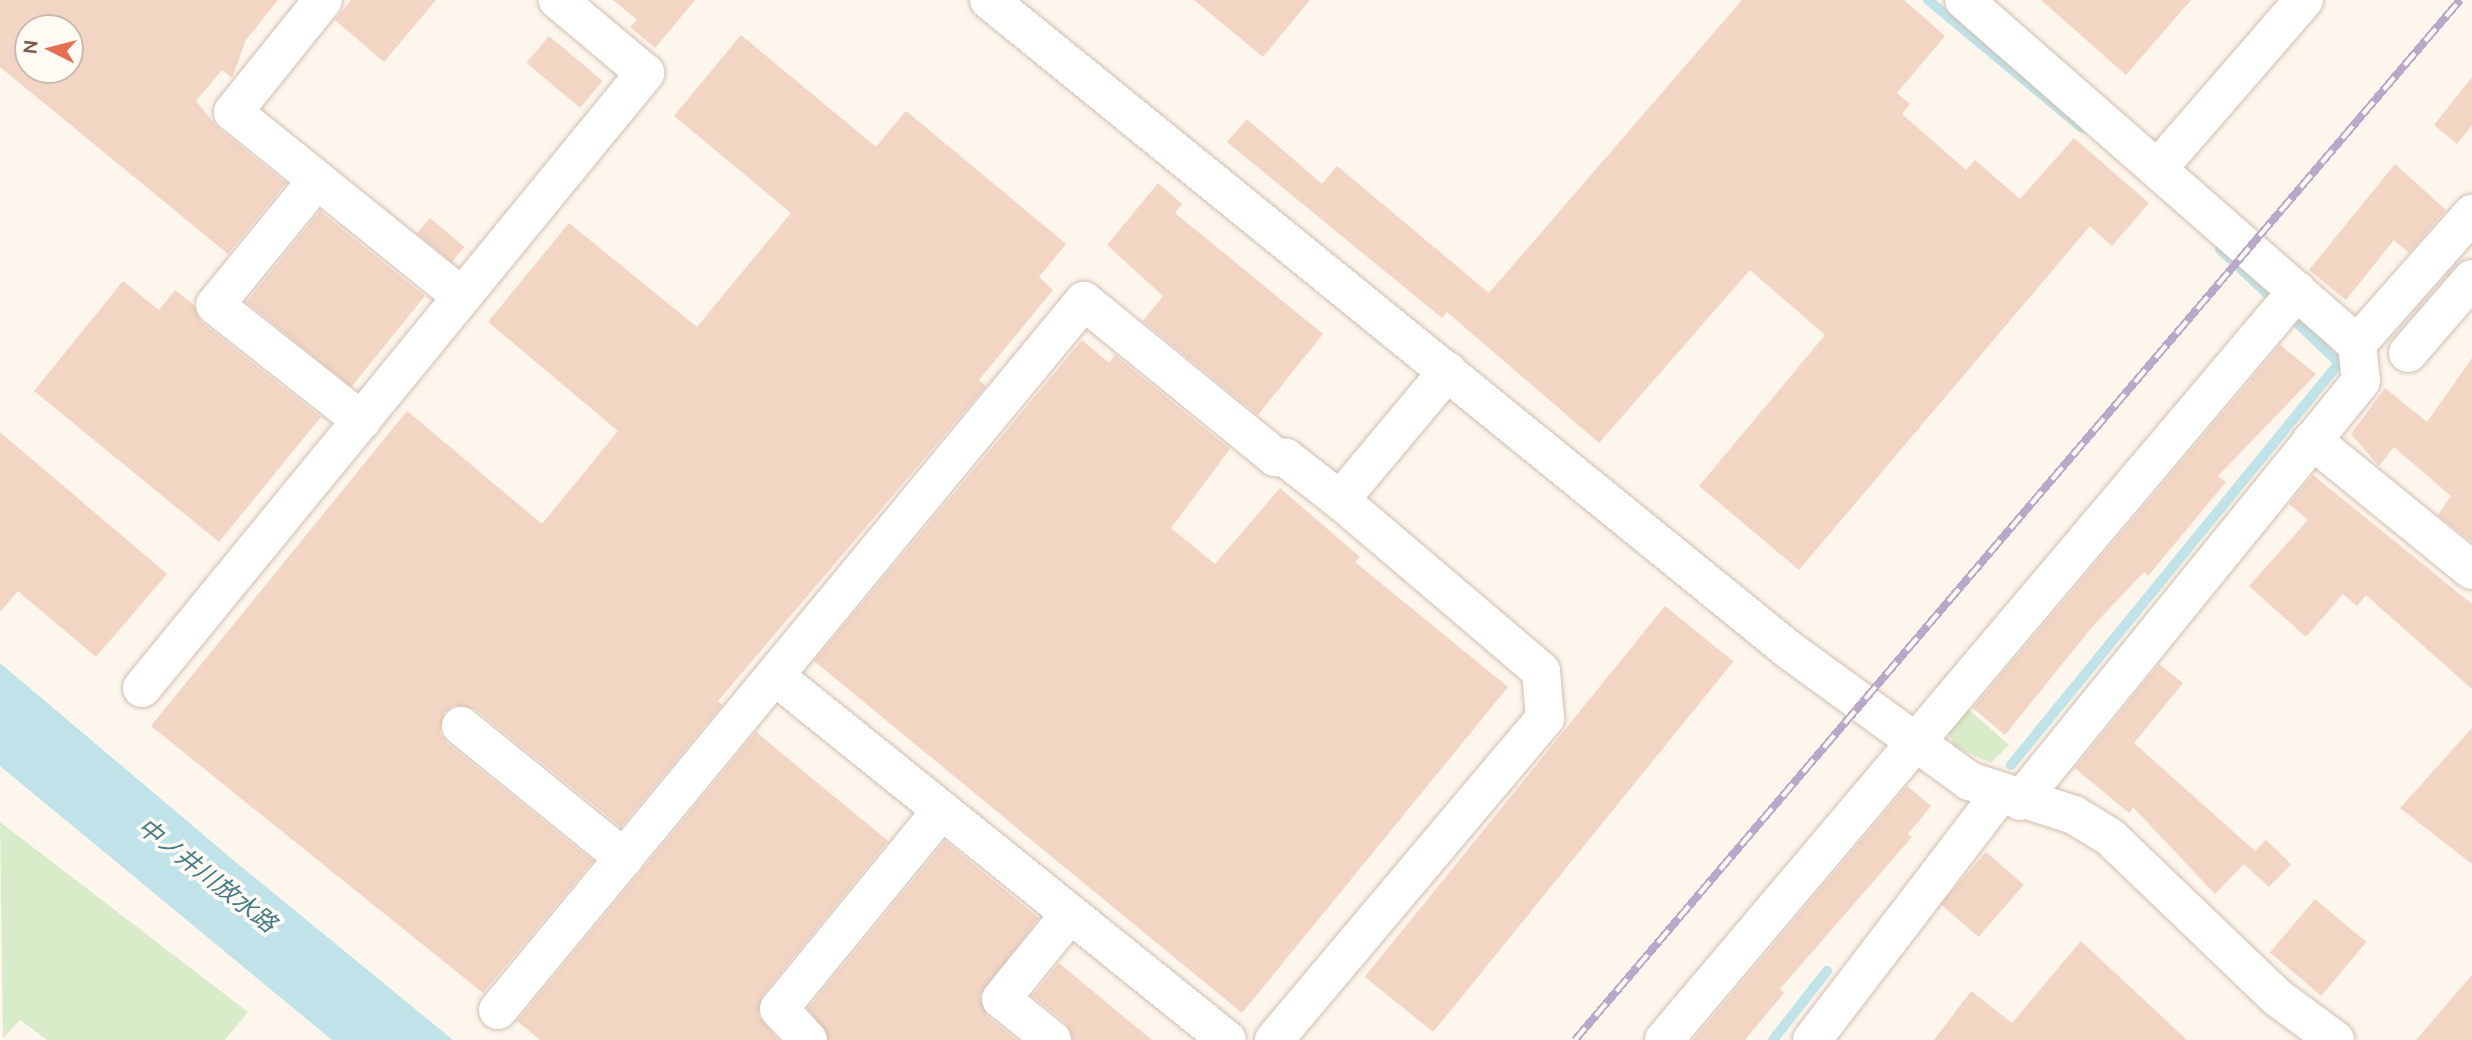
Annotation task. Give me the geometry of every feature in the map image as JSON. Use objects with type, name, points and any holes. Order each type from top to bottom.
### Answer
[{"type":"street","points":[[323,0],[233,112],[462,297]]},
{"type":"street","points":[[142,688],[645,73],[558,0]]},
{"type":"street","points":[[989,0],[1914,746],[2010,798],[2074,816],[2110,837],[2278,998],[2335,1040]]},
{"type":"street","points":[[1812,1040],[2010,798],[2361,381],[2357,344],[2160,166],[1964,0]]},
{"type":"street","points":[[2160,166],[2304,0]]},
{"type":"street","points":[[317,180],[215,305],[362,421]]},
{"type":"street","points":[[2357,344],[2472,214]]},
{"type":"street","points":[[2408,353],[2472,279]]},
{"type":"street","points":[[1664,1040],[2297,291]]},
{"type":"street","points":[[498,1010],[1084,301],[1275,457],[1286,458],[1340,500],[1541,671],[1545,718],[1274,1040]]},
{"type":"street","points":[[1340,500],[1448,371]]},
{"type":"street","points":[[2312,440],[2472,570]]},
{"type":"street","points":[[775,676],[1227,1040]]},
{"type":"street","points":[[461,726],[624,858]]},
{"type":"street","points":[[808,1040],[779,1009],[942,810]]},
{"type":"street","points":[[1052,1040],[1002,999],[1070,914]]},
{"type":"green space","points":[[1968,709],[2009,745],[1991,763],[1953,746],[1949,731]]},
{"type":"green space","points":[[0,822],[248,1012],[225,1040],[47,1040],[20,1020],[3,1038]]},
{"type":"water","name":"中ノ井川放水路","points":[[0,663],[238,864],[453,1040],[332,1040],[0,766]]},
{"type":"building","points":[[0,0],[278,0],[246,40],[232,78],[222,70],[196,101],[219,129],[286,183],[228,254],[21,84],[84,84],[84,14],[14,14],[14,78],[0,67]]},
{"type":"building","points":[[351,0],[436,0],[384,62],[335,20]]},
{"type":"building","points":[[613,0],[695,0],[655,48],[630,27],[637,20]]},
{"type":"building","points":[[1194,0],[1310,0],[1263,57]]},
{"type":"building","points":[[1742,0],[1904,0],[1945,36],[1897,93],[1910,104],[1902,114],[1966,170],[1975,160],[2020,199],[2074,138],[2149,203],[2112,246],[2090,226],[1799,570],[1699,486],[1825,335],[1750,270],[1599,443],[1447,312],[1442,318],[1227,142],[1247,119],[1322,184],[1337,166],[1489,293]]},
{"type":"building","points":[[2041,0],[2191,0],[2126,75]]},
{"type":"building","points":[[741,35],[876,147],[906,111],[1066,244],[1039,277],[1053,290],[979,380],[986,386],[718,701],[722,705],[621,827],[475,709],[454,705],[444,713],[440,733],[447,743],[593,861],[483,993],[151,726],[407,411],[542,524],[618,431],[488,322],[569,223],[697,327],[791,213],[674,116]]},
{"type":"building","points":[[549,36],[603,81],[580,108],[527,63]]},
{"type":"building","points":[[2472,77],[2472,125],[2457,144],[2434,125]]},
{"type":"building","points":[[2395,164],[2446,210],[2409,253],[2394,240],[2346,300],[2309,270]]},
{"type":"building","points":[[1158,183],[1182,204],[1175,213],[1323,334],[1258,415],[1143,321],[1163,296],[1107,245]]},
{"type":"building","points":[[320,211],[425,296],[351,387],[246,302]]},
{"type":"building","points":[[430,218],[464,247],[452,262],[417,233]]},
{"type":"building","points":[[123,281],[159,310],[175,290],[194,305],[201,322],[321,417],[219,542],[34,391]]},
{"type":"building","points":[[1082,340],[1109,363],[1115,355],[1230,449],[1171,528],[1215,564],[1280,488],[1360,557],[1355,562],[1508,687],[1242,1013],[814,661]]},
{"type":"building","points":[[2280,345],[2316,374],[2218,476],[2226,482],[2148,576],[2144,572],[2093,626],[2005,735],[1973,708]]},
{"type":"building","points":[[2472,358],[2472,542],[2438,515],[2451,496],[2394,447],[2379,466],[2351,434],[2385,388],[2427,422]]},
{"type":"building","points":[[0,432],[167,574],[96,657],[18,591],[0,612]]},
{"type":"building","points":[[2313,475],[2472,604],[2472,689],[2366,595],[2357,606],[2343,594],[2306,637],[2249,586],[2308,520],[2289,504]]},
{"type":"building","points":[[1665,606],[1733,661],[1433,1032],[1365,977]]},
{"type":"building","points":[[2159,664],[2183,683],[2134,743],[2255,851],[2266,840],[2291,864],[2269,887],[2244,864],[2215,894],[2133,807],[2129,813],[2075,768]]},
{"type":"building","points":[[2472,728],[2472,864],[2400,808]]},
{"type":"building","points":[[756,732],[888,841],[762,996],[758,1015],[778,1040],[540,1040],[517,1021]]},
{"type":"building","points":[[1907,786],[1931,806],[1908,834],[1912,837],[1780,989],[1784,993],[1745,1040],[1693,1040]]},
{"type":"building","points":[[945,841],[1039,918],[980,995],[987,1016],[1017,1040],[829,1040],[808,1008]]},
{"type":"building","points":[[1986,852],[2024,885],[1978,937],[1941,904]]},
{"type":"building","points":[[2315,899],[2366,942],[2321,996],[2270,953]]},
{"type":"building","points":[[2081,941],[2187,1040],[1934,1040],[1971,991],[2012,1023]]},
{"type":"building","points":[[1059,963],[1152,1040],[1073,1040],[1066,1023],[1032,996]]},
{"type":"building","points":[[2472,975],[2472,1040],[2416,1040]]},
{"type":"waterway","points":[[1928,0],[2082,128]]},
{"type":"waterway","points":[[2220,249],[2277,303]]},
{"type":"waterway","points":[[2011,765],[2339,363],[2291,317]]},
{"type":"waterway","points":[[1773,1040],[1827,971]]},
{"type":"railway","points":[[1575,1040],[2460,0]]}]
